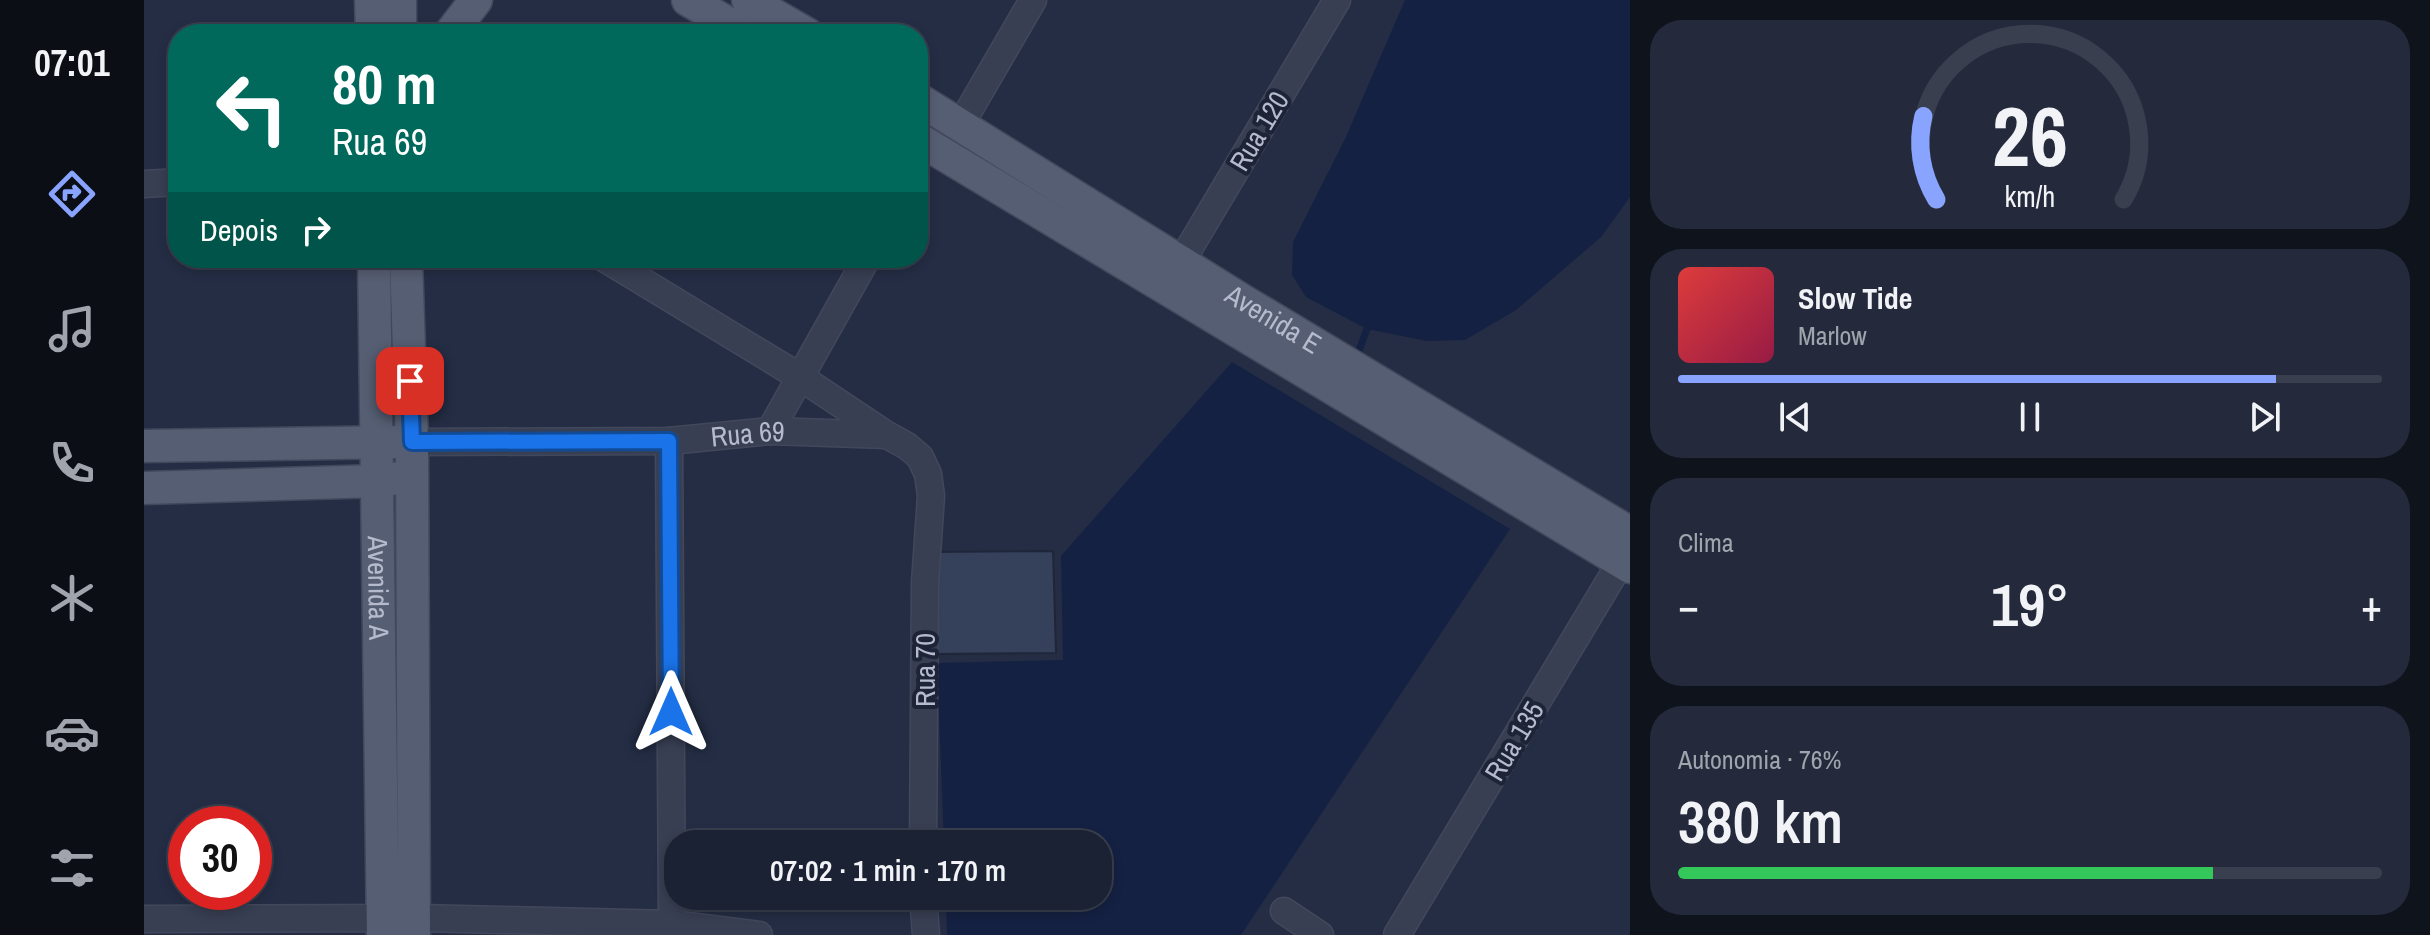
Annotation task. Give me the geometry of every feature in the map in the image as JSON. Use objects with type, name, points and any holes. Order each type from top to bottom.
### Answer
[{"type":"main road","points":[[371,0],[372,24]]},
{"type":"main road","points":[[400,0],[400,24]]},
{"type":"main road","points":[[458,24],[476,0]]},
{"type":"main road","points":[[688,0],[773,24]]},
{"type":"main road","name":"Avenida E","points":[[928,105],[1181,262],[1220,302]]},
{"type":"main road","name":"Avenida E","points":[[928,154],[1220,302],[1628,552]]},
{"type":"main road","name":"Avenida A","points":[[374,268],[383,927]]},
{"type":"main road","name":"Avenida A","points":[[406,268],[412,442],[414,927]]},
{"type":"main road","name":"Rua 69","points":[[144,446],[412,442]]},
{"type":"main road","points":[[144,488],[378,481],[411,477]]},
{"type":"street","points":[[961,124],[1033,0]]},
{"type":"street","name":"Rua 120","points":[[1181,262],[1337,0]]},
{"type":"street","points":[[144,184],[168,183]]},
{"type":"street","points":[[620,268],[800,377],[887,435]]},
{"type":"street","points":[[770,431],[861,268]]},
{"type":"street","name":"Rua 69","points":[[412,442],[669,441],[770,431],[887,435]]},
{"type":"street","name":"Rua 70","points":[[887,435],[920,457],[928,474],[931,496],[925,583],[923,830]]},
{"type":"street","points":[[669,441],[672,924]]},
{"type":"street","name":"Rua 135","points":[[1397,935],[1628,552]]},
{"type":"street","points":[[924,910],[926,935]]},
{"type":"street","points":[[1284,911],[1320,935]]},
{"type":"street","points":[[144,919],[383,927],[672,924],[759,935]]},
{"type":"water","points":[[1405,0],[1630,0],[1630,197],[1601,237],[1516,310],[1465,340],[1427,341],[1367,329],[1306,297],[1292,275],[1293,242],[1345,139]]},
{"type":"water","points":[[1232,362],[1510,529],[1241,935],[947,935],[946,910],[1112,910],[1112,830],[943,830],[937,663],[1063,660],[1061,556]]},
{"type":"building","points":[[1053,551],[1056,653],[934,654],[929,552]]},
{"type":"waterway","points":[[1355,361],[1367,329]]},
{"type":"route","points":[[410,381],[412,442],[669,441],[671,712]]}]
